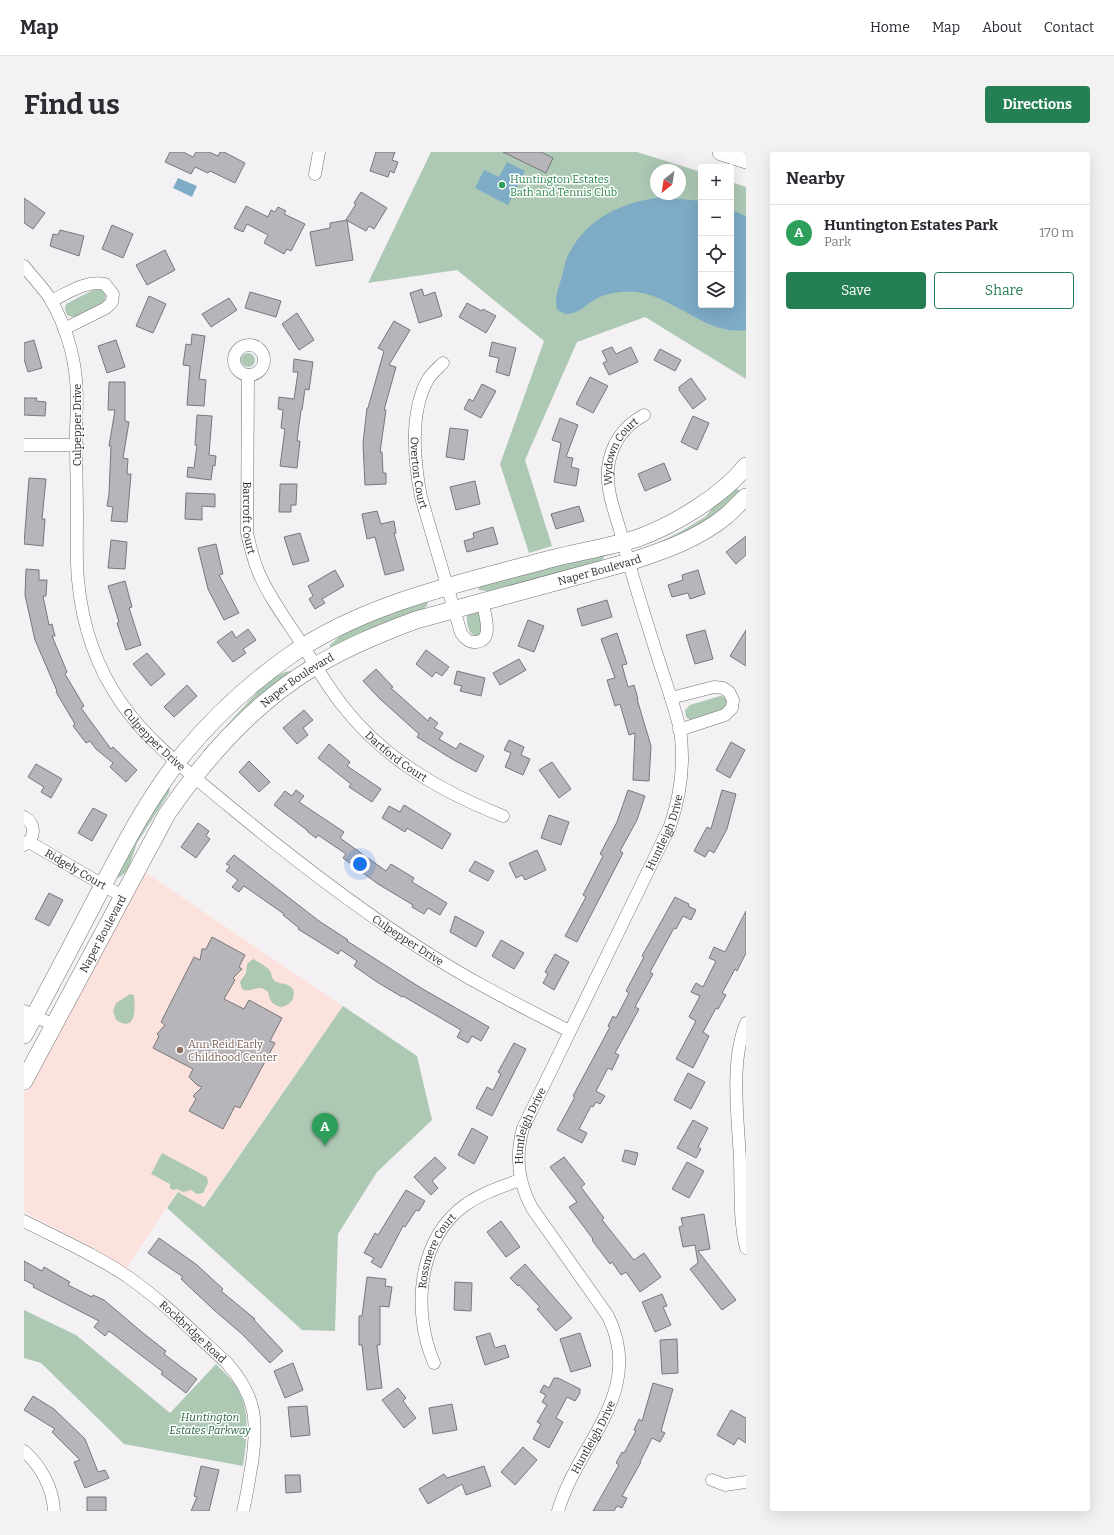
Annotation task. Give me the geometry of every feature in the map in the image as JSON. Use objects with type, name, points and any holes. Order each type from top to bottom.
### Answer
[{"type":"main road","points":[[721,152],[746,160]]},
{"type":"main road","name":"Naper Boulevard","points":[[24,1035],[29,1014],[155,792],[176,763],[199,736],[230,704],[265,674],[290,655],[337,628],[371,613],[447,587],[545,560],[623,542],[650,533],[682,517],[709,500],[744,473]]},
{"type":"main road","name":"Naper Boulevard","points":[[24,1080],[167,814],[194,777],[242,723],[286,686],[315,666],[382,632],[482,601],[629,562],[659,552],[696,536],[725,516],[746,497]]},
{"type":"street","points":[[315,174],[319,152]]},
{"type":"street","name":"Culpepper Drive","points":[[24,266],[51,300],[64,328],[73,358],[76,379],[77,578],[84,622],[90,640],[108,682],[122,704],[139,726],[176,763],[294,859],[371,916],[451,968],[569,1031]]},
{"type":"street","points":[[51,300],[96,282],[105,284],[113,294],[112,302],[106,308],[64,328]]},
{"type":"street","name":"Overton Court","points":[[443,363],[429,378],[423,390],[417,416],[414,442],[421,497],[461,633],[464,638],[474,642],[479,642],[487,634],[488,628],[482,601]]},
{"type":"street","name":"Barcroft Court","points":[[248,375],[248,533],[252,553],[264,584],[315,666]]},
{"type":"street","name":"Wydown Court","points":[[629,562],[611,500],[608,484],[608,467],[618,437],[633,421],[644,414]]},
{"type":"street","points":[[24,444],[76,445]]},
{"type":"street","name":"Huntleigh Drive","points":[[558,1511],[568,1486],[611,1403],[619,1377],[619,1347],[608,1316],[532,1208],[525,1195],[520,1180],[518,1154],[523,1128],[670,826],[680,792],[682,769],[679,730],[671,698],[629,562]]},
{"type":"street","name":"Dartford Court","points":[[315,666],[344,707],[362,728],[396,759],[442,789],[503,816]]},
{"type":"street","points":[[671,698],[714,687],[723,688],[730,692],[734,700],[732,708],[725,715],[679,730]]},
{"type":"street","name":"Ridgely Court","points":[[24,818],[28,820],[33,828],[33,833],[26,843],[103,884],[122,896]]},
{"type":"street","points":[[29,1014],[54,1025]]},
{"type":"street","points":[[746,1024],[739,1044],[736,1072],[742,1220],[746,1248]]},
{"type":"street","name":"Rossmere Court","points":[[434,1363],[428,1348],[422,1314],[423,1278],[431,1250],[448,1222],[464,1206],[492,1190],[520,1180]]},
{"type":"street","name":"Rockbridge Road","points":[[24,1221],[101,1261],[128,1277],[151,1294],[227,1363],[236,1374],[250,1398],[255,1422],[254,1443],[243,1511]]},
{"type":"street","points":[[24,1451],[39,1467],[46,1479],[54,1511]]},
{"type":"street","points":[[712,1480],[725,1485],[746,1482]]},
{"type":"shaded area","name":"Ann Reid Early Childhood Center","points":[[143,871],[343,1006],[203,1207],[177,1192],[126,1269],[96,1250],[24,1212],[24,1093]]},
{"type":"green space","points":[[431,152],[637,152],[675,164],[650,164],[650,200],[686,200],[686,167],[698,171],[698,308],[734,308],[734,183],[746,187],[746,379],[645,317],[577,342],[525,460],[552,546],[529,553],[500,464],[544,341],[457,270],[368,283]]},
{"type":"green space","points":[[95,289],[101,289],[104,291],[106,298],[104,302],[77,316],[72,317],[67,315],[65,309],[66,304]]},
{"type":"green space","points":[[245,353],[251,353],[255,357],[255,363],[251,367],[245,367],[241,363],[241,357]]},
{"type":"green space","points":[[738,489],[741,492],[740,495],[700,524],[654,547],[651,546],[680,532],[705,517],[721,498],[730,491]]},
{"type":"green space","points":[[600,555],[604,556],[603,559],[594,564],[499,590],[478,590],[480,586],[487,583]]},
{"type":"green space","points":[[422,602],[427,602],[428,604],[425,608],[413,614],[333,648],[330,647],[330,645],[342,634],[391,612]]},
{"type":"green space","points":[[476,611],[479,613],[482,629],[480,635],[475,636],[469,630],[467,624],[467,614]]},
{"type":"green space","points":[[291,671],[291,673],[205,753],[204,752],[204,750],[260,689],[274,677]]},
{"type":"green space","points":[[720,696],[727,699],[728,702],[724,710],[690,720],[686,717],[685,710],[690,705]]},
{"type":"green space","points":[[168,788],[170,788],[169,793],[137,843],[128,870],[120,877],[115,878],[133,840]]},
{"type":"green space","points":[[253,959],[262,964],[271,972],[272,978],[276,982],[291,986],[294,993],[290,1003],[283,1007],[275,1005],[272,1002],[268,992],[262,988],[249,990],[242,989],[240,982],[246,973],[247,964]]},
{"type":"green space","points":[[130,994],[134,995],[135,1006],[133,1017],[128,1023],[123,1023],[116,1020],[113,1011],[116,1003]]},
{"type":"green space","points":[[343,1006],[417,1056],[432,1120],[377,1172],[338,1234],[335,1331],[302,1330],[167,1208],[178,1192],[204,1207]]},
{"type":"green space","points":[[162,1153],[207,1177],[208,1183],[203,1193],[197,1194],[191,1190],[183,1192],[177,1189],[173,1190],[170,1188],[170,1184],[151,1174]]},
{"type":"green space","name":"Huntington Estates Parkway","points":[[24,1310],[76,1335],[170,1413],[216,1364],[233,1382],[239,1392],[246,1412],[247,1433],[243,1466],[124,1444],[41,1363],[24,1358]]},
{"type":"water","points":[[507,162],[525,171],[508,205],[475,188],[484,170],[499,177]]},
{"type":"water","points":[[178,178],[197,186],[192,197],[173,188]]},
{"type":"water","points":[[646,200],[698,201],[698,308],[734,308],[734,211],[746,216],[746,330],[731,330],[717,327],[663,300],[635,292],[608,294],[594,300],[571,314],[564,314],[557,309],[556,296],[567,257],[576,242],[585,231],[607,214],[632,203]]},
{"type":"building","points":[[170,152],[183,152],[193,157],[196,152],[209,152],[218,156],[220,152],[224,152],[245,163],[235,183],[210,171],[208,173],[195,167],[191,174],[165,162]]},
{"type":"building","points":[[376,152],[395,152],[392,160],[398,162],[394,173],[390,171],[388,177],[370,171]]},
{"type":"building","points":[[503,152],[541,152],[553,158],[546,173]]},
{"type":"building","points":[[361,192],[387,208],[374,229],[369,226],[366,231],[346,220],[356,204],[354,203]]},
{"type":"building","points":[[24,198],[45,213],[33,229],[24,223]]},
{"type":"building","points":[[246,206],[268,217],[271,210],[275,212],[278,207],[286,211],[284,214],[305,224],[291,251],[287,249],[284,254],[264,243],[268,235],[247,224],[243,232],[234,228]]},
{"type":"building","points":[[347,220],[353,260],[316,266],[310,232],[330,228],[330,223]]},
{"type":"building","points":[[112,225],[133,234],[123,258],[102,249]]},
{"type":"building","points":[[60,230],[84,236],[79,256],[50,246],[53,234],[58,235]]},
{"type":"building","points":[[165,250],[175,270],[147,285],[136,265]]},
{"type":"building","points":[[422,289],[424,296],[435,292],[442,316],[419,323],[410,293]]},
{"type":"building","points":[[250,292],[281,301],[276,317],[245,308]]},
{"type":"building","points":[[149,296],[166,304],[153,333],[136,326]]},
{"type":"building","points":[[229,298],[237,310],[211,327],[202,314]]},
{"type":"building","points":[[467,303],[496,316],[486,333],[459,317]]},
{"type":"building","points":[[297,313],[314,340],[299,350],[282,324]]},
{"type":"building","points":[[394,321],[410,330],[389,365],[396,367],[384,410],[386,410],[380,452],[382,452],[383,473],[386,473],[386,484],[365,485],[363,443],[367,408],[384,351],[378,348]]},
{"type":"building","points":[[192,334],[205,336],[199,379],[206,380],[204,406],[187,405],[190,366],[183,365],[186,344],[191,345]]},
{"type":"building","points":[[34,340],[42,368],[28,372],[24,359],[24,343]]},
{"type":"building","points":[[116,340],[125,367],[107,373],[98,346]]},
{"type":"building","points":[[492,342],[516,348],[509,376],[496,372],[499,358],[489,356]]},
{"type":"building","points":[[612,347],[616,354],[631,347],[638,362],[609,375],[603,363],[607,361],[602,351]]},
{"type":"building","points":[[660,349],[681,360],[675,371],[654,360]]},
{"type":"building","points":[[294,359],[313,362],[309,390],[305,389],[301,410],[297,441],[300,441],[297,468],[280,466],[285,429],[281,428],[283,410],[278,409],[279,397],[294,399],[298,372],[293,372]]},
{"type":"building","points":[[590,377],[608,386],[593,413],[576,404]]},
{"type":"building","points":[[691,378],[706,399],[693,409],[679,390],[679,387]]},
{"type":"building","points":[[109,382],[125,382],[125,421],[129,422],[123,458],[128,459],[127,474],[131,474],[127,522],[111,521],[113,507],[107,506],[111,446],[109,446],[115,410],[108,410]]},
{"type":"building","points":[[482,384],[496,391],[481,418],[464,409],[469,399],[473,401]]},
{"type":"building","points":[[24,398],[37,398],[36,401],[46,402],[45,416],[24,415]]},
{"type":"building","points":[[197,415],[212,416],[209,455],[216,456],[211,480],[187,477],[188,467],[194,468],[197,445],[195,445]]},
{"type":"building","points":[[693,416],[709,423],[697,450],[681,442]]},
{"type":"building","points":[[560,418],[578,425],[566,457],[573,458],[571,467],[579,469],[576,486],[554,482],[561,443],[552,440]]},
{"type":"building","points":[[450,428],[468,430],[464,460],[446,457]]},
{"type":"building","points":[[664,463],[671,480],[645,491],[638,474]]},
{"type":"building","points":[[29,478],[46,479],[42,519],[45,519],[43,546],[24,544]]},
{"type":"building","points":[[475,481],[480,504],[456,510],[450,487]]},
{"type":"building","points":[[280,484],[297,484],[296,505],[291,505],[291,512],[279,512]]},
{"type":"building","points":[[186,493],[215,494],[215,507],[202,506],[202,520],[185,519]]},
{"type":"building","points":[[579,506],[584,521],[556,529],[551,514]]},
{"type":"building","points":[[377,511],[381,524],[394,521],[396,533],[394,533],[404,570],[385,575],[375,537],[367,539],[362,514]]},
{"type":"building","points":[[493,527],[498,544],[467,552],[464,541],[474,538],[473,533]]},
{"type":"building","points":[[300,533],[309,561],[293,565],[284,537]]},
{"type":"building","points":[[746,536],[746,555],[736,564],[726,552]]},
{"type":"building","points":[[111,540],[127,542],[125,569],[108,568]]},
{"type":"building","points":[[216,544],[223,574],[219,575],[239,613],[224,620],[208,589],[198,548]]},
{"type":"building","points":[[26,569],[39,570],[39,580],[47,580],[46,596],[43,596],[49,625],[52,624],[55,636],[52,636],[67,672],[65,674],[84,706],[81,708],[111,749],[113,747],[137,770],[126,782],[110,767],[113,763],[96,749],[90,741],[86,743],[73,726],[75,724],[56,692],[57,691],[35,640],[25,595]]},
{"type":"building","points":[[335,570],[344,586],[322,599],[325,603],[315,609],[309,599],[313,596],[308,586]]},
{"type":"building","points":[[698,570],[705,594],[690,599],[688,593],[672,597],[668,585],[683,580],[682,575]]},
{"type":"building","points":[[125,581],[132,607],[129,608],[141,645],[126,650],[117,623],[119,622],[108,586]]},
{"type":"building","points":[[607,600],[612,617],[582,626],[577,609]]},
{"type":"building","points":[[528,620],[544,626],[534,652],[518,646]]},
{"type":"building","points":[[248,629],[256,640],[243,649],[246,653],[233,662],[217,642],[232,631],[236,638]]},
{"type":"building","points":[[705,630],[713,659],[695,664],[686,635]]},
{"type":"building","points":[[746,630],[746,666],[730,656]]},
{"type":"building","points":[[617,633],[627,664],[622,665],[628,687],[634,685],[651,746],[649,781],[633,780],[635,733],[629,735],[620,704],[615,706],[607,680],[615,678],[601,639]]},
{"type":"building","points":[[426,650],[449,667],[442,676],[436,672],[432,677],[416,664]]},
{"type":"building","points":[[147,653],[165,674],[151,686],[133,664]]},
{"type":"building","points":[[519,659],[526,670],[500,685],[493,673]]},
{"type":"building","points":[[376,669],[393,687],[391,688],[428,721],[430,717],[438,723],[434,728],[443,733],[439,739],[456,749],[460,743],[484,756],[476,772],[417,737],[419,734],[380,699],[363,681]]},
{"type":"building","points":[[457,671],[485,678],[481,696],[460,691],[462,686],[454,684]]},
{"type":"building","points":[[187,685],[197,696],[174,717],[164,707]]},
{"type":"building","points":[[304,710],[313,720],[303,728],[308,735],[297,744],[283,728]]},
{"type":"building","points":[[509,740],[524,747],[521,755],[530,759],[523,775],[505,767],[511,753],[504,750]]},
{"type":"building","points":[[731,742],[745,750],[730,778],[716,770]]},
{"type":"building","points":[[329,744],[350,762],[347,766],[381,789],[372,802],[349,787],[351,784],[318,758]]},
{"type":"building","points":[[249,761],[270,782],[259,792],[239,772]]},
{"type":"building","points":[[552,762],[571,789],[559,798],[539,770]]},
{"type":"building","points":[[36,764],[62,779],[51,798],[41,792],[44,787],[28,777]]},
{"type":"building","points":[[296,790],[304,796],[299,802],[344,832],[340,838],[386,871],[391,864],[414,878],[412,882],[447,903],[440,915],[428,908],[424,914],[412,907],[413,905],[378,884],[343,858],[346,854],[318,835],[316,838],[274,805],[285,791],[292,796]]},
{"type":"building","points":[[628,790],[645,796],[637,820],[620,851],[623,853],[577,942],[565,936],[586,897],[583,895],[603,856],[600,854],[617,822]]},
{"type":"building","points":[[722,790],[736,794],[727,829],[714,853],[709,850],[705,857],[694,851],[707,827],[711,829]]},
{"type":"building","points":[[404,805],[451,834],[442,849],[407,828],[405,832],[382,818],[389,806],[400,812]]},
{"type":"building","points":[[93,808],[107,815],[92,841],[78,833]]},
{"type":"building","points":[[549,815],[569,822],[561,845],[541,838]]},
{"type":"building","points":[[198,823],[209,831],[206,836],[210,839],[196,858],[181,847]]},
{"type":"building","points":[[537,850],[546,870],[525,880],[522,875],[516,878],[509,863]]},
{"type":"building","points":[[234,855],[319,921],[348,940],[347,941],[421,988],[489,1027],[481,1041],[472,1036],[468,1043],[457,1037],[461,1030],[377,982],[354,966],[357,961],[341,950],[338,954],[298,929],[299,928],[283,915],[284,914],[244,886],[239,892],[232,887],[238,880],[226,871],[230,866],[226,864]]},
{"type":"building","points":[[475,861],[494,871],[488,881],[469,871]]},
{"type":"building","points":[[49,893],[63,900],[49,926],[35,919]]},
{"type":"building","points":[[675,897],[689,904],[688,906],[696,910],[691,920],[683,916],[676,929],[674,928],[650,972],[653,974],[635,1007],[639,1009],[615,1053],[619,1055],[612,1070],[608,1068],[596,1091],[605,1096],[600,1104],[596,1102],[593,1107],[591,1106],[579,1129],[587,1133],[582,1143],[557,1130],[575,1097],[573,1096],[610,1027],[608,1026],[613,1016],[616,1018],[629,993],[626,991],[644,957],[642,956]]},
{"type":"building","points":[[746,911],[746,953],[737,971],[735,969],[722,993],[726,995],[718,1009],[716,1008],[703,1032],[709,1036],[693,1068],[676,1059],[696,1021],[689,1017],[700,996],[691,992],[696,983],[703,987],[716,961],[709,958],[714,947],[725,952]]},
{"type":"building","points":[[455,916],[484,932],[476,947],[450,932]]},
{"type":"building","points":[[212,937],[245,955],[239,967],[242,969],[233,978],[235,980],[224,999],[244,1009],[249,1000],[282,1018],[270,1041],[275,1043],[240,1108],[235,1106],[223,1129],[189,1111],[196,1099],[193,1096],[202,1087],[197,1085],[189,1077],[193,1069],[153,1048],[159,1036],[157,1034],[165,1025],[161,1022],[194,957],[200,960],[202,949],[206,949]]},
{"type":"building","points":[[501,940],[524,953],[514,969],[492,956]]},
{"type":"building","points":[[555,954],[569,962],[554,990],[543,983],[548,974],[545,972]]},
{"type":"building","points":[[514,1043],[526,1049],[492,1116],[476,1108],[487,1087],[493,1090],[501,1074],[498,1072]]},
{"type":"building","points":[[688,1073],[705,1082],[691,1109],[674,1100]]},
{"type":"building","points":[[693,1120],[708,1128],[698,1147],[701,1149],[696,1158],[677,1148]]},
{"type":"building","points":[[472,1128],[488,1137],[474,1164],[458,1155]]},
{"type":"building","points":[[625,1150],[638,1153],[635,1165],[622,1161]]},
{"type":"building","points":[[435,1157],[446,1168],[432,1181],[438,1188],[431,1195],[414,1177]]},
{"type":"building","points":[[564,1157],[585,1184],[581,1187],[604,1218],[602,1220],[634,1260],[644,1253],[661,1277],[640,1292],[626,1272],[621,1275],[612,1262],[610,1264],[569,1207],[577,1202],[550,1167]]},
{"type":"building","points":[[687,1162],[704,1171],[689,1198],[672,1189]]},
{"type":"building","points":[[406,1190],[425,1201],[419,1211],[416,1210],[405,1227],[403,1226],[381,1268],[371,1262],[374,1258],[364,1253],[375,1233],[378,1235]]},
{"type":"building","points":[[704,1214],[710,1249],[698,1251],[736,1300],[722,1310],[690,1269],[698,1263],[695,1245],[683,1247],[679,1227],[683,1226],[681,1218]]},
{"type":"building","points":[[501,1221],[520,1247],[506,1257],[487,1232]]},
{"type":"building","points":[[159,1238],[197,1265],[223,1289],[221,1291],[255,1319],[254,1320],[283,1351],[270,1363],[242,1334],[181,1279],[183,1277],[148,1253]]},
{"type":"building","points":[[24,1261],[42,1271],[44,1267],[70,1282],[68,1285],[92,1297],[93,1295],[104,1300],[166,1351],[164,1354],[197,1379],[186,1393],[161,1374],[163,1372],[109,1331],[105,1336],[94,1327],[99,1321],[33,1287],[34,1285],[24,1280]]},
{"type":"building","points":[[525,1264],[572,1318],[556,1331],[537,1309],[540,1307],[519,1285],[518,1286],[510,1278]]},
{"type":"building","points":[[367,1277],[386,1279],[385,1286],[392,1287],[389,1307],[380,1306],[380,1345],[377,1345],[382,1388],[367,1390],[362,1345],[359,1345],[359,1316],[362,1316]]},
{"type":"building","points":[[455,1282],[472,1283],[471,1311],[454,1310]]},
{"type":"building","points":[[662,1294],[667,1306],[663,1307],[671,1325],[655,1332],[642,1302]]},
{"type":"building","points":[[490,1333],[495,1348],[505,1345],[509,1357],[485,1365],[476,1337]]},
{"type":"building","points":[[580,1333],[591,1366],[571,1372],[560,1339]]},
{"type":"building","points":[[677,1339],[678,1373],[662,1374],[660,1340]]},
{"type":"building","points":[[293,1363],[303,1390],[285,1398],[274,1371]]},
{"type":"building","points":[[554,1378],[558,1378],[580,1389],[580,1393],[575,1401],[567,1397],[556,1418],[563,1422],[549,1448],[533,1439],[541,1424],[537,1422],[547,1405],[542,1402],[546,1395],[540,1392],[544,1385],[549,1388]]},
{"type":"building","points":[[653,1383],[673,1389],[661,1431],[665,1433],[660,1442],[652,1438],[641,1462],[622,1496],[627,1498],[622,1508],[617,1506],[614,1511],[593,1511],[619,1465],[616,1463],[622,1452],[624,1453],[636,1431],[634,1430],[639,1419],[642,1421]]},
{"type":"building","points":[[398,1388],[406,1398],[403,1401],[416,1418],[404,1428],[382,1400]]},
{"type":"building","points":[[33,1396],[54,1409],[85,1439],[98,1472],[105,1470],[109,1478],[85,1488],[74,1462],[80,1460],[52,1432],[55,1429],[24,1410]]},
{"type":"building","points":[[452,1404],[457,1430],[433,1434],[429,1408]]},
{"type":"building","points":[[307,1406],[310,1435],[291,1437],[288,1407]]},
{"type":"building","points":[[731,1410],[746,1418],[746,1443],[738,1438],[734,1445],[717,1435]]},
{"type":"building","points":[[523,1447],[537,1460],[515,1485],[501,1472]]},
{"type":"building","points":[[201,1466],[219,1470],[209,1511],[191,1511],[197,1497],[194,1496]]},
{"type":"building","points":[[484,1466],[491,1486],[466,1495],[462,1484],[428,1504],[419,1489],[444,1474],[447,1478]]},
{"type":"building","points":[[285,1475],[300,1475],[301,1492],[286,1493]]},
{"type":"building","points":[[87,1497],[106,1497],[106,1511],[87,1511]]},
{"type":"place","name":"Huntington Estates Bath and Tennis Club","points":[[502,185]]},
{"type":"place","name":"Ann Reid Early Childhood Center","points":[[180,1050]]},
{"type":"place","name":"Huntington Estates Park","points":[[325,1146]]}]
